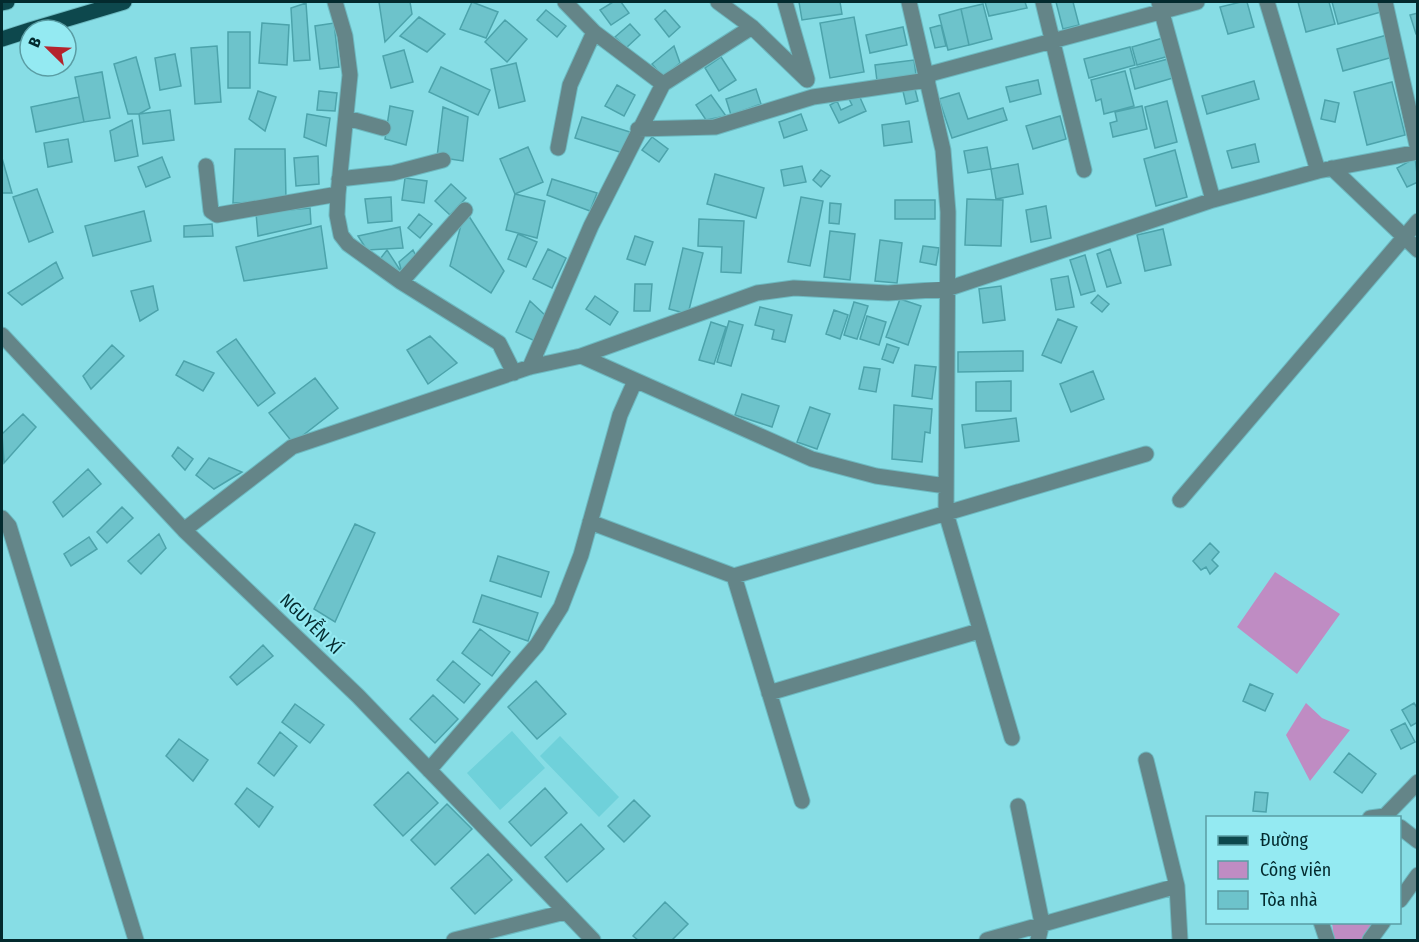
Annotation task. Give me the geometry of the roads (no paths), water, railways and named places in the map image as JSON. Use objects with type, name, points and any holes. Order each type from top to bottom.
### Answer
[{"type":"main road","points":[[2,3],[7,2]]},
{"type":"main road","points":[[70,18],[124,2]]},
{"type":"main road","points":[[2,39],[18,34]]},
{"type":"street","points":[[335,2],[345,36],[350,75],[338,187],[337,215],[341,235],[348,244],[401,282],[499,343],[514,374]]},
{"type":"street","points":[[565,2],[594,32],[663,84]]},
{"type":"street","points":[[718,2],[752,27],[807,80]]},
{"type":"street","points":[[784,2],[813,97]]},
{"type":"street","points":[[909,2],[943,150],[948,212],[946,513],[1012,738]]},
{"type":"street","points":[[1043,2],[1084,170]]},
{"type":"street","points":[[638,129],[715,127],[813,97],[927,77],[1053,42],[1160,7],[1197,2]]},
{"type":"street","points":[[1267,2],[1325,170],[1418,250]]},
{"type":"street","points":[[184,530],[292,447],[530,367],[581,356],[758,293],[794,288],[888,293],[947,289],[1213,200],[1325,170],[1418,151],[1385,2]]},
{"type":"street","points":[[1160,7],[1213,200]]},
{"type":"street","points":[[530,367],[591,226],[638,129],[663,84],[752,27]]},
{"type":"street","points":[[558,148],[570,85],[594,32]]},
{"type":"street","points":[[347,118],[383,128]]},
{"type":"street","points":[[206,166],[211,211],[217,215],[443,160]]},
{"type":"street","points":[[401,282],[465,210]]},
{"type":"street","points":[[1180,500],[1418,221]]},
{"type":"street","name":"NGUYỄN XÍ","points":[[2,335],[184,530],[358,696],[593,940]]},
{"type":"street","points":[[581,356],[812,459],[876,476],[946,486]]},
{"type":"street","points":[[429,770],[537,645],[561,607],[581,555],[620,415],[635,381]]},
{"type":"street","points":[[590,522],[734,576],[1146,454]]},
{"type":"street","points":[[2,518],[9,526],[136,940]]},
{"type":"street","points":[[734,576],[802,801]]},
{"type":"street","points":[[769,693],[979,631]]},
{"type":"street","points":[[1146,760],[1177,886],[1180,940]]},
{"type":"street","points":[[1382,816],[1418,782]]},
{"type":"street","points":[[1018,806],[1042,922],[1038,940]]},
{"type":"street","points":[[1401,828],[1418,841]]},
{"type":"street","points":[[1401,899],[1418,875]]},
{"type":"street","points":[[987,940],[1042,922],[1177,886]]},
{"type":"street","points":[[454,940],[565,912]]},
{"type":"street","points":[[1322,924],[1327,940]]},
{"type":"street","points":[[1370,940],[1382,924]]}]
